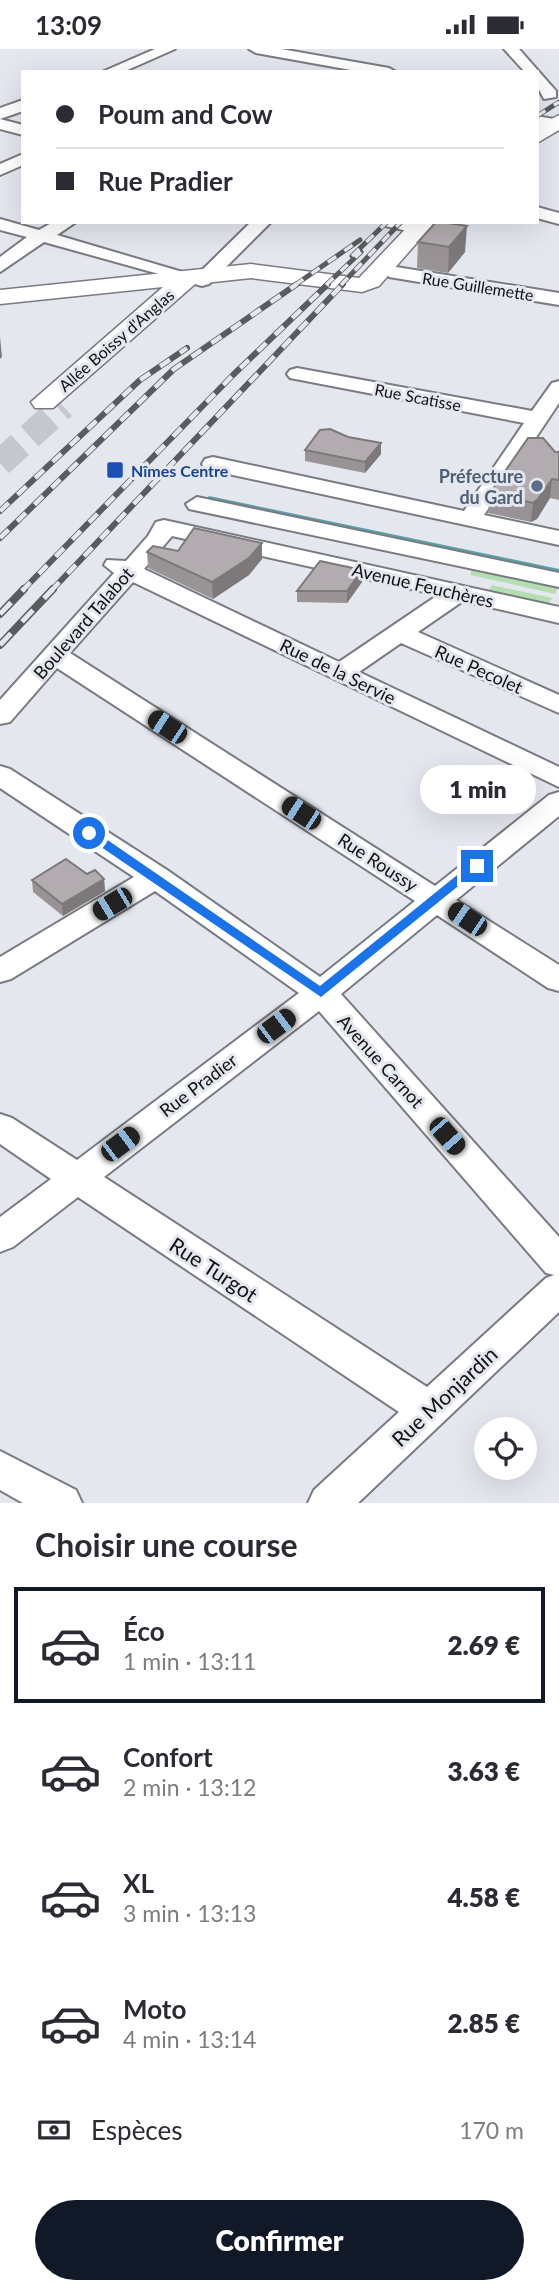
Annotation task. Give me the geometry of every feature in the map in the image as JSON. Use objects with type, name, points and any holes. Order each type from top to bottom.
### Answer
[{"type":"main road","points":[[539,149],[550,117]]},
{"type":"main road","points":[[345,307],[445,224]]},
{"type":"main road","points":[[204,279],[281,289],[341,301],[380,279],[421,225]]},
{"type":"main road","points":[[0,297],[204,279],[251,271],[355,286],[380,279]]},
{"type":"main road","points":[[204,279],[302,301]]},
{"type":"main road","name":"Allée Boissy d'Anglas","points":[[53,404],[204,279]]},
{"type":"street","points":[[114,70],[168,49]]},
{"type":"street","points":[[256,49],[290,51],[380,70]]},
{"type":"street","points":[[511,49],[532,70]]},
{"type":"street","points":[[539,78],[551,94],[550,117]]},
{"type":"street","points":[[0,114],[21,106]]},
{"type":"street","points":[[0,124],[21,129]]},
{"type":"street","points":[[0,170],[21,160]]},
{"type":"street","points":[[539,213],[559,219]]},
{"type":"street","points":[[0,224],[204,279],[260,224]]},
{"type":"street","points":[[0,266],[40,236],[63,224]]},
{"type":"street","name":"Rue Guillemette","points":[[380,279],[559,299]]},
{"type":"street","name":"Rue Scatisse","points":[[298,374],[538,419]]},
{"type":"street","points":[[470,519],[559,387]]},
{"type":"street","points":[[213,464],[559,538]]},
{"type":"street","name":"Avenue Feuchères","points":[[197,505],[559,580]]},
{"type":"street","name":"Avenue Feuchères","points":[[164,527],[559,615]]},
{"type":"street","name":"Boulevard Talabot","points":[[0,716],[55,655],[122,568],[159,538],[164,527]]},
{"type":"street","name":"Rue de la Servie","points":[[122,568],[559,778]]},
{"type":"street","points":[[340,673],[460,592]]},
{"type":"street","name":"Rue Pecolet","points":[[399,633],[559,705]]},
{"type":"street","name":"Rue Roussy","points":[[55,655],[436,898],[559,980]]},
{"type":"street","name":"Avenue Carnot","points":[[0,775],[156,877],[321,993],[559,1262]]},
{"type":"street","name":"Rue Pradier","points":[[0,1237],[321,993],[559,801]]},
{"type":"street","points":[[0,971],[156,877]]},
{"type":"street","name":"Rue Turgot","points":[[0,1127],[429,1410]]},
{"type":"street","name":"Rue Monjardin","points":[[329,1503],[559,1289]]},
{"type":"street","points":[[0,1469],[61,1503]]},
{"type":"green space","points":[[471,565],[559,584],[555,594],[471,575]]},
{"type":"green space","points":[[492,585],[552,598],[546,608],[486,595]]},
{"type":"water","points":[[209,496],[559,569],[559,573],[257,509],[254,512],[204,502]]},
{"type":"building","points":[[434,224],[467,226],[449,247],[418,242]]},
{"type":"building","points":[[330,429],[348,437],[381,443],[365,462],[305,450],[320,430]]},
{"type":"building","points":[[528,438],[543,438],[555,452],[559,452],[559,480],[552,479],[533,503],[490,493]]},
{"type":"building","points":[[194,528],[262,543],[249,558],[212,582],[147,552],[153,546],[178,551]]},
{"type":"building","points":[[320,561],[362,570],[347,591],[297,591]]},
{"type":"building","points":[[66,859],[87,874],[95,870],[104,879],[62,904],[32,880]]},
{"type":"tunnel","points":[[0,463],[63,406]]},
{"type":"railway","points":[[539,115],[559,102]]},
{"type":"railway","points":[[352,256],[385,224]]},
{"type":"railway","points":[[341,285],[399,224]]},
{"type":"railway","points":[[295,285],[360,240]]},
{"type":"railway","points":[[326,285],[361,252]]},
{"type":"railway","points":[[0,538],[174,369],[297,284]]},
{"type":"railway","points":[[22,591],[233,375],[328,284]]},
{"type":"railway","points":[[51,591],[343,284]]},
{"type":"railway","points":[[0,511],[140,380],[187,348]]},
{"type":"railway","points":[[0,614],[24,589]]},
{"type":"railway","points":[[0,645],[53,589]]},
{"type":"place","name":"Nîmes Centre","points":[[115,470]]},
{"type":"place","name":"Préfecture du Gard","points":[[537,486]]},
{"type":"route","points":[[89,833],[321,993],[477,866]]}]
